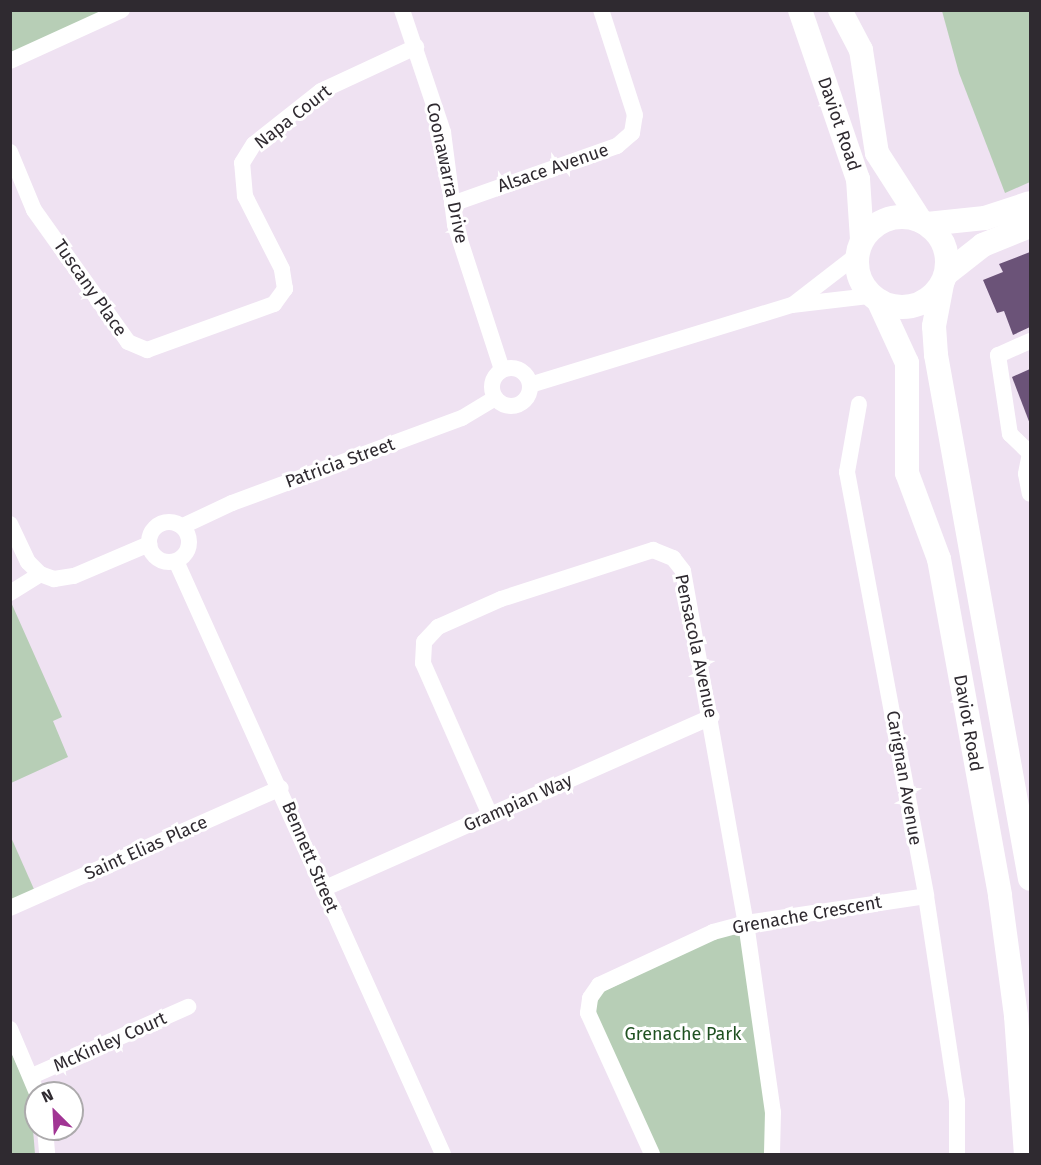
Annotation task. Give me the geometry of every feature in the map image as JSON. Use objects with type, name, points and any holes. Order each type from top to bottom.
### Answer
[{"type":"street","points":[[10,61],[122,10]]},
{"type":"street","name":"Coonawarra Drive","points":[[402,10],[443,132],[455,225],[502,370]]},
{"type":"street","name":"Alsace Avenue","points":[[452,204],[616,146],[632,133],[635,115],[601,10]]},
{"type":"street","name":"Daviot Road","points":[[800,10],[858,179],[859,248]]},
{"type":"street","name":"Daviot Road","points":[[840,10],[861,50],[877,153],[924,222]]},
{"type":"street","name":"Napa Court","points":[[214,326],[274,304],[285,289],[282,269],[245,196],[242,163],[254,144],[321,91],[416,47]]},
{"type":"street","name":"Tuscany Place","points":[[10,152],[34,210],[128,342],[147,350],[214,326]]},
{"type":"street","points":[[792,305],[859,248],[887,219],[924,222],[985,218],[1030,203]]},
{"type":"street","points":[[924,222],[943,243],[944,279]]},
{"type":"street","points":[[530,385],[792,305],[875,299],[897,308],[917,305],[983,245],[1030,226]]},
{"type":"street","points":[[859,248],[858,277],[875,299]]},
{"type":"street","name":"Daviot Road","points":[[944,279],[934,326],[936,355],[1030,879]]},
{"type":"street","name":"Daviot Road","points":[[875,299],[907,363],[907,473],[939,559],[1000,896],[1016,1016],[1026,1155]]},
{"type":"street","points":[[1030,341],[998,355],[1010,434],[1030,453],[1026,474],[1030,494]]},
{"type":"street","points":[[517,369],[530,385],[526,399],[513,406],[495,398],[492,382],[502,370],[517,369]]},
{"type":"street","name":"Patricia Street","points":[[183,526],[232,503],[462,418],[495,398]]},
{"type":"street","name":"Carignan Avenue","points":[[859,404],[848,472],[926,896],[957,1101],[957,1155]]},
{"type":"street","points":[[163,522],[183,526],[189,545],[176,561],[162,561],[149,544],[152,531],[163,522]]},
{"type":"street","points":[[10,524],[28,562],[40,574],[54,579],[74,576],[149,544]]},
{"type":"street","name":"Pensacola Avenue","points":[[490,815],[423,663],[424,642],[438,627],[501,600],[652,550],[673,558],[683,571],[712,717],[746,922],[773,1112],[772,1155]]},
{"type":"street","name":"Bennett Street","points":[[176,561],[281,788],[323,889],[443,1155]]},
{"type":"street","points":[[10,593],[40,574]]},
{"type":"street","name":"Grampian Way","points":[[323,889],[712,717]]},
{"type":"street","name":"Saint Elias Place","points":[[10,908],[281,788]]},
{"type":"street","name":"Grenache Crescent","points":[[652,1155],[588,1013],[590,998],[599,985],[713,932],[746,922],[926,896]]},
{"type":"street","name":"McKinley Court","points":[[32,1076],[189,1007]]},
{"type":"street","points":[[10,1029],[34,1081]]},
{"type":"green space","points":[[11,10],[119,11],[11,61]]},
{"type":"green space","points":[[942,11],[1030,11],[1030,182],[1005,193],[959,73]]},
{"type":"green space","points":[[10,600],[62,717],[53,721],[68,757],[11,783]]},
{"type":"green space","points":[[10,835],[37,896],[10,908]]},
{"type":"green space","name":"Grenache Park","points":[[746,923],[772,1154],[652,1154],[590,998]]},
{"type":"green space","points":[[10,1050],[24,1081],[24,1141],[34,1141],[35,1154],[11,1154]]},
{"type":"building","points":[[1030,252],[1030,327],[1013,335],[1004,311],[997,313],[983,280],[1003,272],[999,264]]},
{"type":"building","points":[[1030,369],[1030,424],[1012,377]]}]
